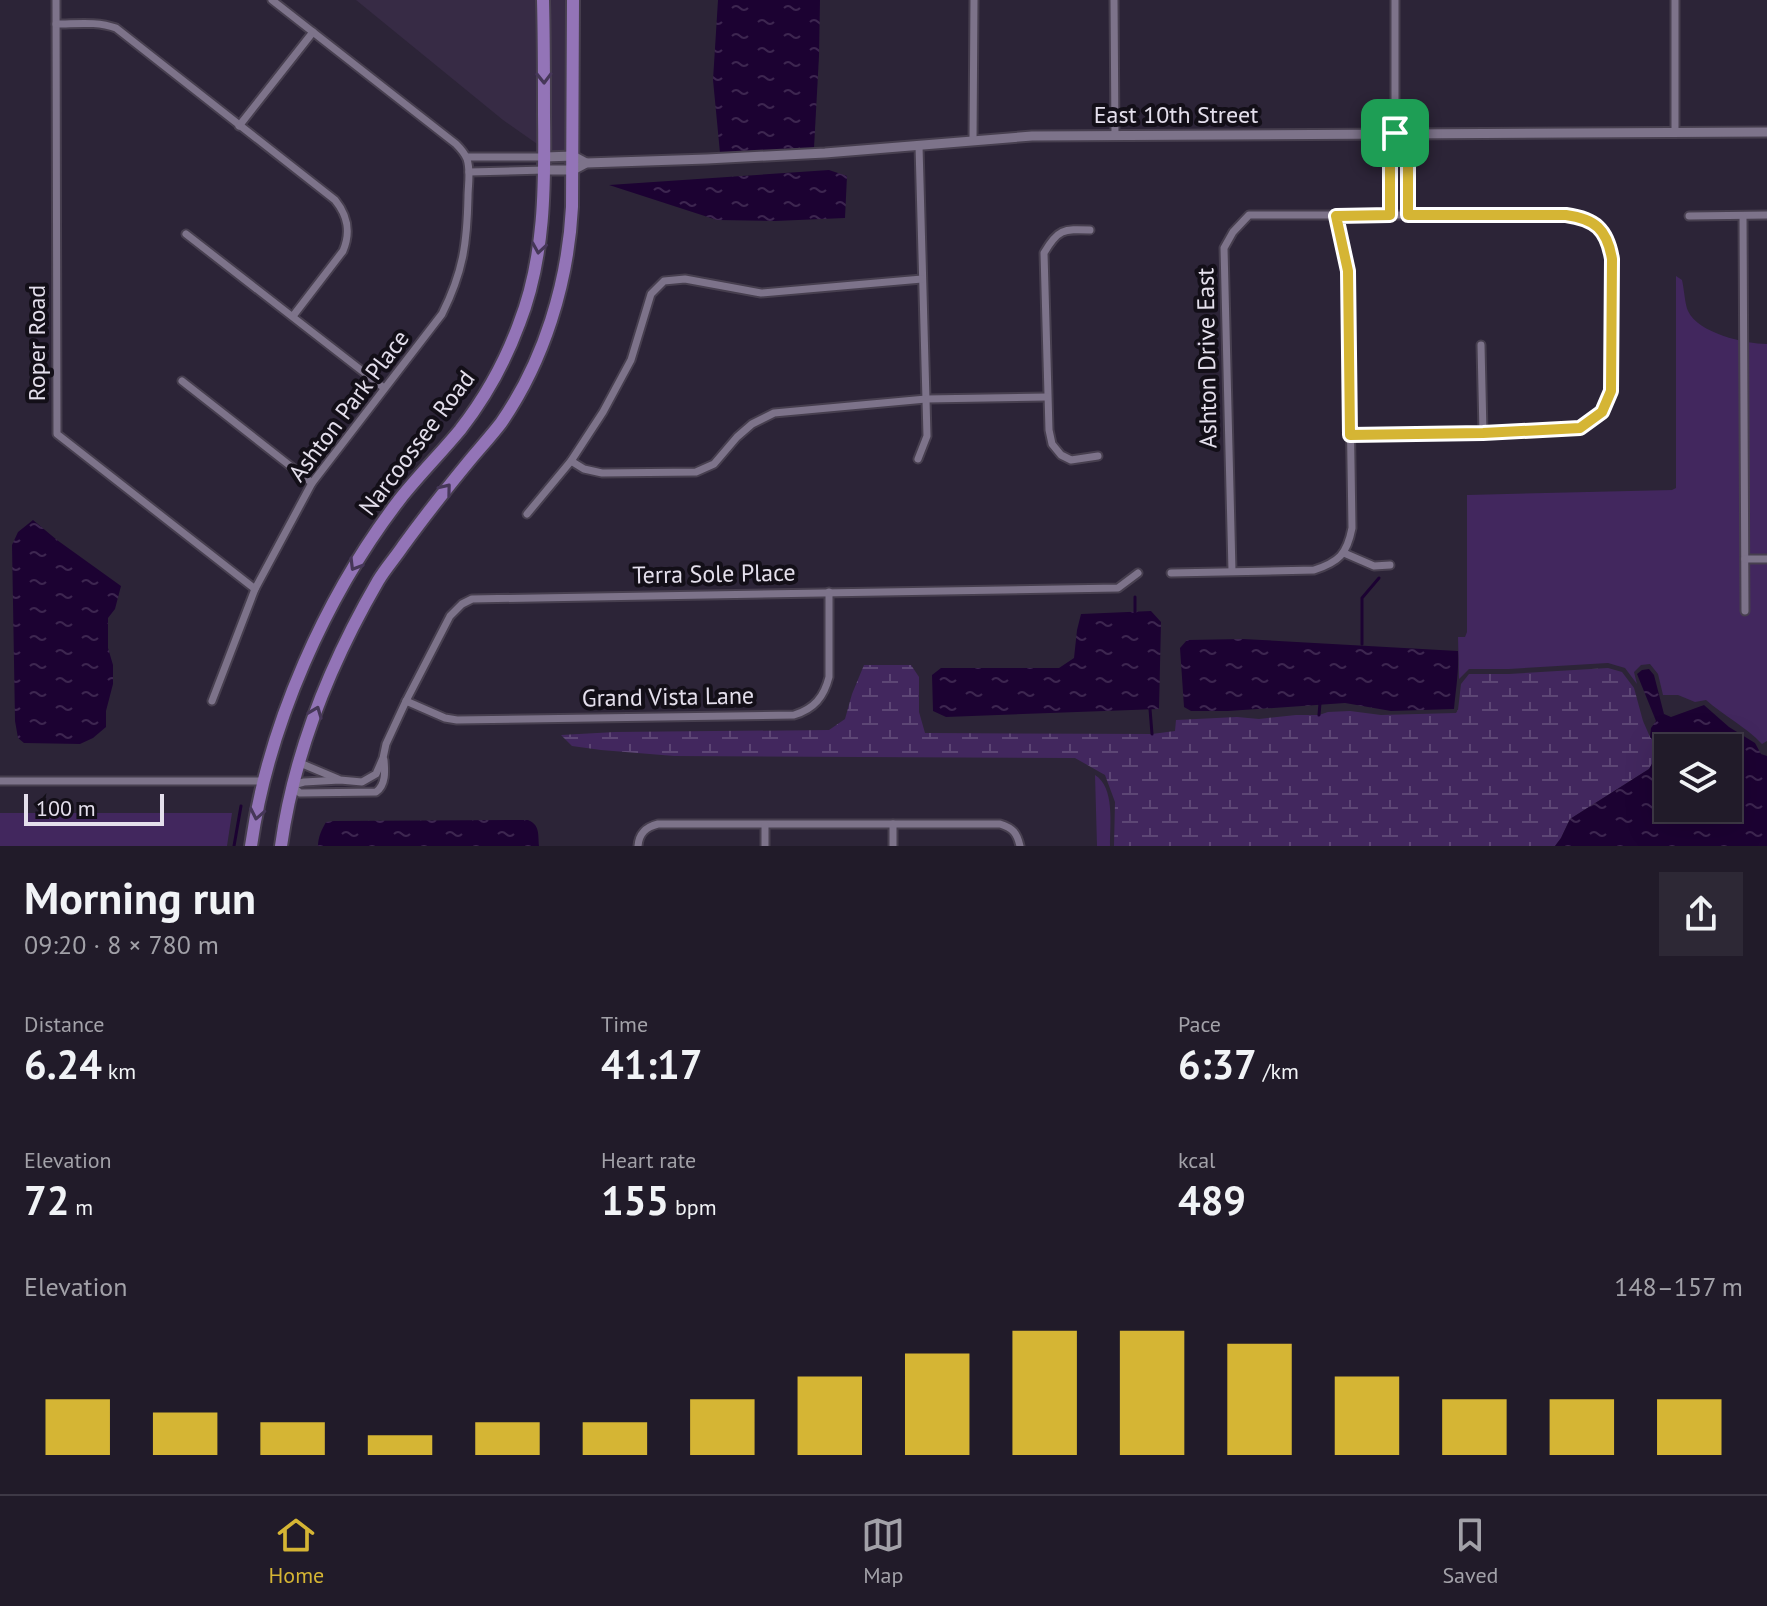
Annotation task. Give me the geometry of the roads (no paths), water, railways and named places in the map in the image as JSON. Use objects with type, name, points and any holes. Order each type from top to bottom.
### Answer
[{"type":"main road","name":"Narcoossee Road","points":[[251,846],[263,781],[286,709],[304,664],[356,562],[400,499],[478,405],[499,370],[519,324],[535,272],[541,237],[545,163],[543,0]]},
{"type":"main road","name":"Narcoossee Road","points":[[281,846],[291,786],[328,680],[379,579],[434,504],[500,423],[530,371],[543,341],[563,279],[570,238],[573,0]]},
{"type":"main road","points":[[263,781],[291,786]]},
{"type":"street","name":"Roper Road","points":[[56,0],[57,434],[255,589]]},
{"type":"street","points":[[272,0],[456,144],[467,157],[545,163]]},
{"type":"street","points":[[973,140],[974,0]]},
{"type":"street","points":[[1114,0],[1115,135]]},
{"type":"street","points":[[1390,215],[1390,155],[1395,133],[1395,0]]},
{"type":"street","points":[[1675,0],[1675,132]]},
{"type":"street","points":[[56,24],[106,24],[116,28],[335,200],[346,217],[348,240],[293,316]]},
{"type":"street","points":[[239,126],[313,32]]},
{"type":"street","name":"East 10th Street","points":[[545,163],[573,170],[586,163],[707,159],[973,140],[1115,135],[1767,132]]},
{"type":"street","points":[[1395,133],[1408,157],[1408,215]]},
{"type":"street","points":[[918,459],[927,436],[919,146]]},
{"type":"street","points":[[469,172],[545,163],[573,156],[586,163]]},
{"type":"street","name":"Ashton Park Place","points":[[212,701],[255,589],[312,483],[426,338],[455,288],[467,238],[467,157]]},
{"type":"street","name":"Ashton Drive East","points":[[1232,571],[1224,248],[1233,232],[1249,215],[1574,216],[1600,228],[1609,241],[1612,259],[1611,391],[1602,412],[1580,428],[1483,433]]},
{"type":"street","points":[[1689,216],[1767,215]]},
{"type":"street","points":[[1171,573],[1314,570],[1332,564],[1344,553],[1350,541],[1348,271],[1336,216]]},
{"type":"street","points":[[1743,216],[1745,611]]},
{"type":"street","points":[[1090,230],[1065,229],[1054,236],[1044,253],[1047,397],[1052,444],[1061,455],[1071,460],[1098,456]]},
{"type":"street","points":[[186,234],[384,388]]},
{"type":"street","points":[[527,514],[571,461],[603,412],[631,360],[651,294],[664,281],[685,279],[761,293],[922,279]]},
{"type":"street","points":[[1350,435],[1483,433],[1481,345]]},
{"type":"street","points":[[182,381],[312,483]]},
{"type":"street","points":[[571,461],[584,469],[602,473],[696,472],[714,464],[752,424],[774,413],[926,399],[1047,397]]},
{"type":"street","points":[[1344,553],[1374,566],[1390,565]]},
{"type":"street","points":[[1745,559],[1767,559]]},
{"type":"street","name":"Terra Sole Place","points":[[291,786],[304,782],[362,782],[376,774],[406,701],[450,616],[455,609],[472,599],[1118,588],[1138,573]]},
{"type":"street","name":"Grand Vista Lane","points":[[406,701],[457,720],[794,715],[815,705],[824,695],[827,685],[829,592]]},
{"type":"street","name":"Terra Sole Place","points":[[291,786],[300,793],[376,792],[383,783],[383,758]]},
{"type":"street","points":[[300,763],[340,780]]},
{"type":"street","points":[[0,781],[263,781]]},
{"type":"street","points":[[638,846],[643,831],[658,824],[1000,824],[1017,834],[1020,846]]},
{"type":"street","points":[[893,824],[893,846]]},
{"type":"street","points":[[765,825],[765,846]]},
{"type":"water","points":[[718,0],[820,0],[814,148],[720,153],[713,80]]},
{"type":"water","points":[[829,170],[847,176],[845,218],[717,220],[609,185]]},
{"type":"water","points":[[33,520],[121,586],[115,609],[108,618],[113,684],[106,711],[106,727],[80,744],[24,743],[18,738],[15,721],[12,545],[18,532]]},
{"type":"water","points":[[1151,611],[1161,622],[1159,709],[946,717],[933,711],[932,675],[941,668],[1059,668],[1074,658],[1081,614]]},
{"type":"water","points":[[1243,639],[1458,651],[1454,709],[1391,711],[1345,703],[1228,711],[1191,711],[1184,707],[1180,648],[1187,640]]},
{"type":"water","points":[[1649,669],[1654,675],[1664,714],[1671,717],[1704,705],[1740,734],[1654,734],[1654,741],[1650,737],[1656,721],[1637,674]]},
{"type":"water","points":[[1742,735],[1755,743],[1761,754],[1767,756],[1767,846],[1555,846],[1570,819],[1649,769],[1654,760],[1654,822],[1742,822]]},
{"type":"water","points":[[528,820],[536,827],[539,846],[318,846],[326,822],[334,821]]},
{"type":"waterway","points":[[1362,644],[1362,598],[1379,578]]},
{"type":"waterway","points":[[1135,597],[1135,613]]},
{"type":"waterway","points":[[1319,715],[1320,703]]},
{"type":"waterway","points":[[1150,709],[1152,734]]},
{"type":"waterway","points":[[234,846],[241,806]]}]
